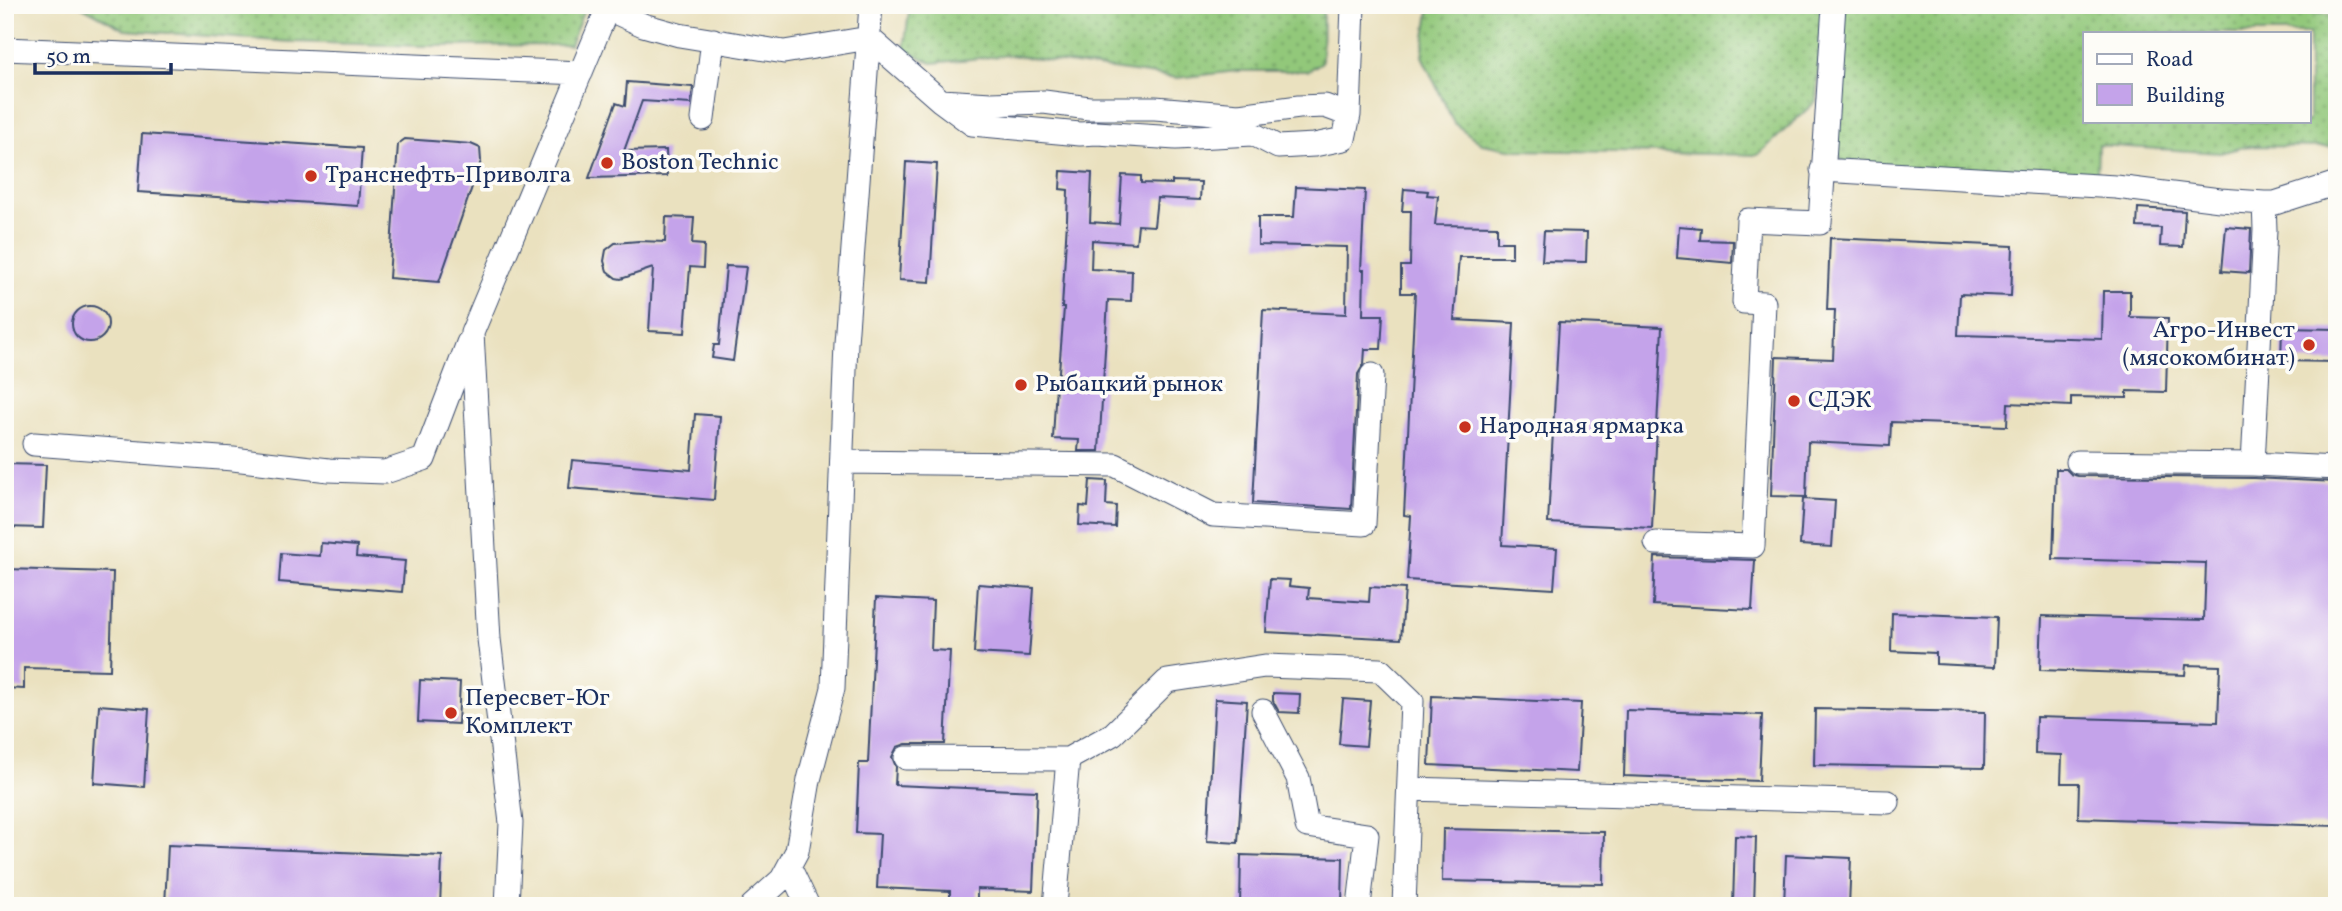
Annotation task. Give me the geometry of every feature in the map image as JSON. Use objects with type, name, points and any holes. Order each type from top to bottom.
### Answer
[{"type":"street","points":[[752,906],[782,879],[797,851],[809,780],[833,688],[846,343],[871,5]]},
{"type":"street","points":[[34,444],[233,459],[329,470],[384,472],[424,459],[472,333],[609,7],[643,25],[679,35],[785,51],[869,38],[941,101],[972,124],[1080,134],[1176,138],[1253,134],[1278,147],[1314,145],[1344,139],[1349,115],[1353,5]]},
{"type":"street","points":[[1657,543],[1753,546],[1764,303],[1744,302],[1748,220],[1820,223],[1834,5]]},
{"type":"street","points":[[703,119],[713,40]]},
{"type":"street","points":[[5,49],[580,73]]},
{"type":"street","points":[[941,101],[991,104],[1044,102],[1089,108],[1154,108],[1239,115],[1325,106],[1349,115]]},
{"type":"street","points":[[1089,108],[1097,133]]},
{"type":"street","points":[[1822,170],[2116,187],[2264,203],[2275,203],[2337,183]]},
{"type":"street","points":[[2253,464],[2265,230],[2264,203]]},
{"type":"street","points":[[472,333],[489,639],[511,822],[507,906]]},
{"type":"street","points":[[842,462],[1115,466],[1213,515],[1364,524],[1372,375]]},
{"type":"street","points":[[2078,462],[2337,468]]},
{"type":"street","points":[[906,758],[1068,759],[1113,734],[1167,681],[1265,666],[1380,670],[1412,701],[1404,906]]},
{"type":"street","points":[[1263,711],[1298,778],[1307,827],[1367,835],[1359,906]]},
{"type":"street","points":[[1055,906],[1068,759]]},
{"type":"street","points":[[1409,789],[1888,802]]},
{"type":"street","points":[[789,866],[808,906]]},
{"type":"green space","points":[[79,5],[586,5],[570,45],[422,46],[292,42],[125,30]]},
{"type":"green space","points":[[910,5],[1323,5],[1322,62],[1308,71],[1237,71],[1177,78],[1010,55],[932,63],[904,49]]},
{"type":"green space","points":[[1430,5],[1823,5],[1816,101],[1758,155],[1515,150],[1482,144],[1454,123],[1422,56]]},
{"type":"green space","points":[[1845,5],[2206,5],[2337,15],[2337,142],[2329,147],[2248,146],[2220,153],[2098,145],[2097,177],[1845,164],[1833,147]]},
{"type":"building","points":[[627,82],[693,87],[691,104],[642,101],[624,151],[666,150],[667,176],[589,178],[616,103],[625,106]]},
{"type":"building","points":[[142,134],[362,148],[358,206],[138,192]]},
{"type":"building","points":[[405,139],[471,144],[480,148],[481,161],[439,282],[389,278],[398,144]]},
{"type":"building","points":[[906,162],[937,164],[930,282],[899,280]]},
{"type":"building","points":[[1061,171],[1092,173],[1090,222],[1119,224],[1122,175],[1141,176],[1141,183],[1201,182],[1200,200],[1157,198],[1154,226],[1138,225],[1136,243],[1092,240],[1091,269],[1132,271],[1131,301],[1108,300],[1099,451],[1078,451],[1079,440],[1053,439],[1064,308],[1068,190],[1060,189]]},
{"type":"building","points":[[1296,187],[1365,190],[1361,270],[1364,270],[1363,315],[1383,315],[1381,349],[1365,349],[1364,364],[1358,374],[1351,509],[1253,503],[1263,310],[1346,314],[1347,247],[1258,245],[1258,217],[1294,217]]},
{"type":"building","points":[[1404,189],[1428,191],[1427,195],[1438,196],[1435,225],[1497,226],[1497,242],[1512,242],[1512,257],[1459,257],[1454,320],[1514,323],[1502,545],[1557,548],[1554,589],[1407,580],[1411,516],[1404,515],[1415,293],[1401,293],[1401,266],[1410,266],[1411,211],[1402,211]]},
{"type":"building","points":[[2138,208],[2185,211],[2183,247],[2160,246],[2161,228],[2137,227]]},
{"type":"building","points":[[666,217],[694,218],[692,244],[704,245],[703,268],[690,267],[685,333],[649,331],[653,268],[621,279],[607,271],[604,261],[606,250],[615,243],[665,242]]},
{"type":"building","points":[[1679,226],[1701,228],[1700,240],[1733,241],[1732,263],[1677,258]]},
{"type":"building","points":[[2226,227],[2251,229],[2249,273],[2222,271]]},
{"type":"building","points":[[1544,231],[1587,232],[1586,262],[1542,261]]},
{"type":"building","points":[[1830,238],[2013,246],[2011,296],[1960,294],[1958,335],[2102,339],[2103,291],[2130,291],[2130,317],[2168,318],[2166,392],[2127,391],[2127,398],[2071,397],[2071,406],[2008,403],[2007,426],[1891,422],[1890,446],[1808,442],[1806,497],[1771,496],[1776,357],[1833,359],[1835,310],[1827,310]]},
{"type":"building","points":[[726,266],[746,267],[733,361],[712,358],[714,345],[719,345]]},
{"type":"building","points":[[90,306],[103,311],[108,324],[103,337],[90,342],[77,337],[72,324],[77,311]]},
{"type":"building","points":[[1559,322],[1662,327],[1652,528],[1548,523]]},
{"type":"building","name":"Агро-Инвест (мясокомбинат)","points":[[2282,328],[2337,329],[2337,362],[2281,361]]},
{"type":"building","points":[[695,414],[720,416],[714,500],[569,488],[572,460],[691,470]]},
{"type":"building","points":[[5,464],[46,465],[43,528],[5,527]]},
{"type":"building","points":[[2056,469],[2066,469],[2078,476],[2337,482],[2337,826],[2078,818],[2079,783],[2061,783],[2062,755],[2035,754],[2036,717],[2218,722],[2220,666],[2186,665],[2185,675],[2040,670],[2042,616],[2204,620],[2206,563],[2053,559]]},
{"type":"building","points":[[1090,480],[1107,481],[1106,505],[1116,506],[1115,527],[1079,525],[1080,506],[1088,507]]},
{"type":"building","points":[[1803,499],[1835,501],[1832,547],[1800,545]]},
{"type":"building","points":[[321,543],[357,546],[356,557],[405,561],[402,592],[279,582],[281,553],[320,556]]},
{"type":"building","points":[[1655,557],[1755,560],[1752,610],[1653,605]]},
{"type":"building","points":[[5,569],[113,572],[110,670],[24,668],[24,689],[5,688]]},
{"type":"building","points":[[1270,579],[1290,580],[1289,586],[1309,588],[1308,598],[1369,602],[1370,587],[1405,589],[1401,639],[1266,632]]},
{"type":"building","points":[[978,584],[1034,588],[1029,656],[974,653]]},
{"type":"building","points":[[876,598],[933,601],[931,650],[950,651],[945,744],[906,744],[897,747],[892,757],[896,767],[895,785],[1037,791],[1033,891],[977,889],[977,902],[950,901],[950,891],[877,888],[880,834],[856,833],[859,763],[868,763]]},
{"type":"building","points":[[1892,613],[1997,617],[1995,667],[1936,664],[1936,653],[1891,651]]},
{"type":"building","points":[[420,680],[460,682],[458,724],[418,722]]},
{"type":"building","points":[[1273,693],[1300,694],[1299,713],[1279,712],[1273,701]]},
{"type":"building","points":[[1432,696],[1581,703],[1577,772],[1429,765]]},
{"type":"building","points":[[1215,699],[1247,701],[1238,843],[1207,841]]},
{"type":"building","points":[[1343,699],[1370,701],[1366,746],[1339,744]]},
{"type":"building","points":[[99,705],[149,709],[144,787],[94,783]]},
{"type":"building","points":[[1815,709],[1985,712],[1984,768],[1814,765]]},
{"type":"building","points":[[1626,710],[1762,715],[1759,781],[1624,776]]},
{"type":"building","points":[[1443,829],[1604,832],[1603,884],[1442,881]]},
{"type":"building","points":[[1735,836],[1756,837],[1754,906],[1733,906]]},
{"type":"building","points":[[168,845],[442,856],[440,906],[165,906]]},
{"type":"building","points":[[1241,855],[1343,858],[1342,906],[1240,906]]},
{"type":"building","points":[[1786,855],[1851,858],[1849,906],[1784,906]]},
{"type":"place","name":"Boston Technic","points":[[607,163]]},
{"type":"place","name":"Транснефть-Приволга","points":[[311,176]]},
{"type":"place","name":"Агро-Инвест (мясокомбинат)","points":[[2309,345]]},
{"type":"place","name":"Рыбацкий рынок","points":[[1021,385]]},
{"type":"place","name":"СДЭК","points":[[1794,401]]},
{"type":"place","name":"Народная ярмарка","points":[[1465,427]]},
{"type":"place","name":"Пересвет-Юг Комплект","points":[[451,713]]}]
